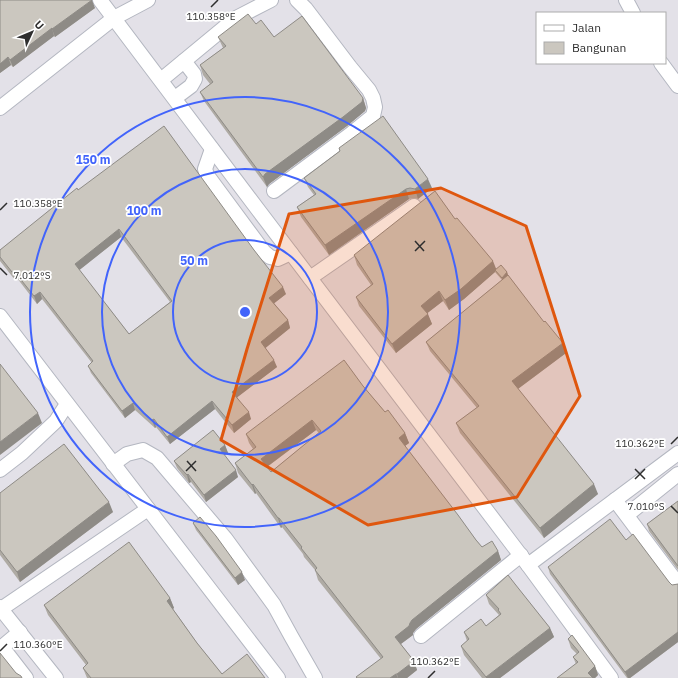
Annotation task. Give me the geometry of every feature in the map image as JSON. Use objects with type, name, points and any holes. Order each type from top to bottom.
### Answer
[{"type":"lane","points":[[100,0],[525,560],[611,678]]},
{"type":"lane","points":[[0,108],[114,18],[148,0]]},
{"type":"lane","points":[[161,80],[236,18],[271,0]]},
{"type":"lane","points":[[274,191],[373,116],[375,107],[369,90],[297,0]]},
{"type":"lane","points":[[626,0],[632,12]]},
{"type":"lane","points":[[175,98],[191,86],[195,79],[194,74],[184,61]]},
{"type":"lane","points":[[662,64],[678,86]]},
{"type":"lane","points":[[212,149],[205,168],[207,175],[264,252],[270,257],[278,260],[291,253]]},
{"type":"lane","points":[[310,278],[414,206]]},
{"type":"lane","points":[[0,316],[278,678]]},
{"type":"lane","points":[[0,470],[22,453],[56,421],[67,404]]},
{"type":"lane","points":[[114,464],[126,454],[143,450],[157,458],[225,538],[274,605],[315,678]]},
{"type":"lane","points":[[421,636],[525,560],[615,500],[678,453]]},
{"type":"lane","points":[[627,515],[678,474]]},
{"type":"lane","points":[[615,500],[678,584]]},
{"type":"lane","points":[[56,678],[0,608],[148,508]]},
{"type":"lane","points":[[20,632],[1,648],[26,678]]},
{"type":"highlighted area","points":[[441,188],[526,226],[580,396],[517,497],[368,525],[221,440],[247,349],[289,214]]},
{"type":"shaded area","points":[[0,0],[678,0],[678,678],[0,678]]},
{"type":"building","points":[[0,0],[92,0],[10,60],[8,57],[0,64]]},
{"type":"building","points":[[248,14],[256,24],[261,20],[274,37],[302,16],[363,98],[362,102],[263,177],[200,92],[213,82],[200,65],[226,46],[218,37]]},
{"type":"building","points":[[383,116],[428,179],[415,189],[406,189],[325,245],[297,207],[316,194],[304,178],[340,151],[339,148]]},
{"type":"building","points":[[164,126],[254,250],[283,287],[269,298],[288,320],[261,342],[274,360],[232,392],[249,412],[232,425],[212,401],[167,437],[154,419],[152,420],[133,403],[122,411],[88,366],[93,361],[40,292],[34,296],[14,271],[12,272],[0,257],[0,250],[77,188],[78,190]],"holes":[[[119,229],[172,301],[129,334],[75,264]]]},
{"type":"building","points":[[435,191],[455,219],[457,218],[493,261],[461,289],[445,300],[439,291],[421,306],[428,314],[392,344],[356,297],[373,284],[354,255]]},
{"type":"building","points":[[501,265],[507,272],[502,278],[495,270]]},
{"type":"building","points":[[508,275],[544,322],[545,321],[563,343],[512,381],[594,484],[540,528],[456,423],[479,406],[426,342]]},
{"type":"building","points":[[344,360],[363,386],[385,412],[388,410],[405,433],[399,438],[476,540],[482,547],[492,541],[498,551],[412,620],[409,626],[395,637],[414,661],[397,674],[390,678],[356,677],[383,657],[315,570],[317,568],[301,548],[302,547],[235,463],[256,447],[246,434]],"holes":[[[312,420],[321,431],[271,472],[261,459]]]},
{"type":"building","points":[[0,364],[38,413],[0,442]]},
{"type":"building","points":[[213,430],[225,445],[220,449],[236,470],[204,495],[188,474],[187,475],[174,461]]},
{"type":"building","points":[[64,444],[109,502],[17,572],[0,550],[0,493]]},
{"type":"building","points":[[678,501],[678,566],[647,524]]},
{"type":"building","points":[[200,517],[242,572],[235,578],[193,523]]},
{"type":"building","points":[[610,519],[626,540],[633,534],[669,582],[672,585],[678,584],[678,632],[625,672],[548,567]]},
{"type":"building","points":[[129,542],[170,598],[167,601],[197,643],[222,674],[247,654],[265,678],[91,678],[83,668],[88,663],[44,605]]},
{"type":"building","points":[[508,575],[550,628],[486,677],[461,646],[469,639],[464,632],[481,619],[486,626],[501,614],[498,610],[499,609],[486,595]]},
{"type":"building","points":[[572,635],[595,666],[588,673],[593,678],[557,678],[578,662],[573,657],[579,652],[568,639]]},
{"type":"building","points":[[0,653],[16,673],[22,678],[0,678]]}]
